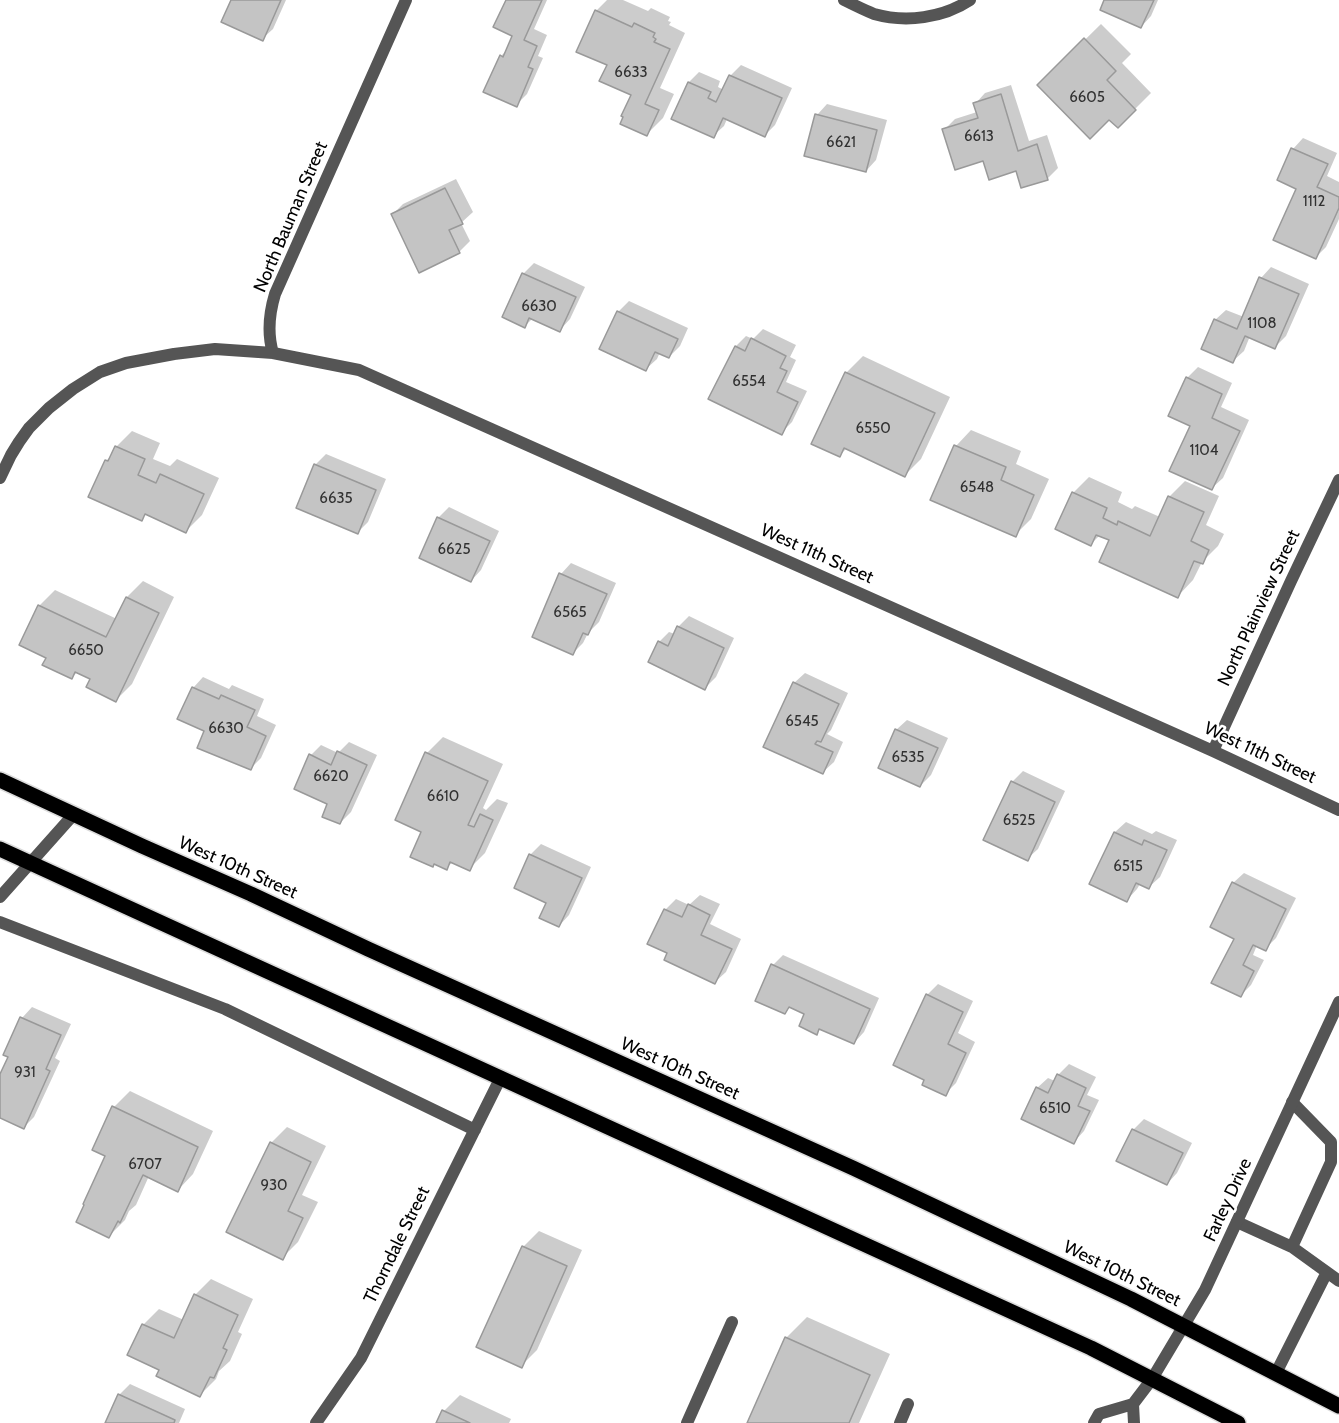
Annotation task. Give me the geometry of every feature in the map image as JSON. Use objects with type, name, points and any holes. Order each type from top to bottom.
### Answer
[{"type":"main road","name":"West 10th Street","points":[[0,780],[852,1168],[1131,1299],[1339,1406]]},
{"type":"main road","points":[[0,849],[1091,1348],[1238,1423]]},
{"type":"street","name":"North Bauman Street","points":[[273,353],[269,340],[269,321],[275,294],[406,0]]},
{"type":"street","points":[[843,0],[871,13],[905,19],[940,14],[962,6],[970,0]]},
{"type":"street","points":[[0,478],[11,455],[29,428],[61,397],[100,372],[140,359],[192,351],[273,353]]},
{"type":"street","name":"West 11th Street","points":[[273,353],[359,370],[1213,751],[1339,810]]},
{"type":"street","name":"North Plainview Street","points":[[1213,751],[1339,480]]},
{"type":"street","points":[[0,897],[74,814]]},
{"type":"street","points":[[0,922],[225,1009],[475,1130]]},
{"type":"street","name":"Farley Drive","points":[[1133,1404],[1152,1379],[1206,1290],[1339,1002]]},
{"type":"street","name":"Thorndale Street","points":[[316,1423],[361,1358],[501,1077]]},
{"type":"street","points":[[1292,1102],[1331,1142],[1331,1161],[1292,1247]]},
{"type":"street","points":[[1237,1222],[1292,1247],[1339,1281]]},
{"type":"street","points":[[1276,1373],[1327,1272]]},
{"type":"street","points":[[687,1423],[732,1322]]},
{"type":"street","points":[[900,1423],[908,1404]]},
{"type":"street","points":[[1094,1423],[1099,1414],[1133,1404],[1134,1423]]},
{"type":"building","points":[[231,0],[281,0],[263,41],[221,22]]},
{"type":"building","points":[[506,0],[542,0],[524,40],[537,46],[528,67],[533,69],[517,107],[483,92],[500,55],[503,57],[512,36],[493,27]]},
{"type":"building","points":[[1104,0],[1154,0],[1141,28],[1100,10]]},
{"type":"building","points":[[595,10],[632,27],[634,23],[655,33],[654,42],[670,49],[645,104],[659,110],[647,136],[620,124],[623,117],[621,116],[631,95],[599,81],[607,65],[576,52]]},
{"type":"building","points":[[1084,38],[1116,71],[1107,80],[1136,110],[1118,128],[1109,120],[1090,139],[1037,85]]},
{"type":"building","points":[[729,75],[782,98],[765,137],[723,118],[714,138],[671,119],[688,82],[711,92],[708,98],[716,102]]},
{"type":"building","points":[[1001,94],[1018,151],[1037,144],[1048,180],[1021,188],[1016,171],[989,180],[983,161],[955,170],[942,129],[978,118],[973,103]]},
{"type":"building","points":[[815,114],[877,130],[866,172],[804,156]]},
{"type":"building","points":[[1291,148],[1328,164],[1317,187],[1339,197],[1339,208],[1316,259],[1273,240],[1296,189],[1277,180]]},
{"type":"building","points":[[445,188],[463,224],[449,230],[460,253],[419,273],[391,214]]},
{"type":"building","points":[[522,273],[576,297],[560,332],[529,318],[525,328],[502,317]]},
{"type":"building","points":[[1259,277],[1299,294],[1275,349],[1245,336],[1233,363],[1201,349],[1214,319],[1237,329]]},
{"type":"building","points":[[617,311],[678,339],[669,358],[655,352],[646,371],[599,349]]},
{"type":"building","points":[[751,338],[786,356],[780,368],[787,371],[777,392],[798,402],[782,435],[708,399],[735,346],[745,351]]},
{"type":"building","points":[[845,372],[935,413],[905,477],[844,448],[840,457],[811,444]]},
{"type":"building","points":[[1186,377],[1222,394],[1212,418],[1240,431],[1212,490],[1169,471],[1190,426],[1168,416]]},
{"type":"building","points":[[954,445],[1006,467],[1001,480],[1034,495],[1016,537],[930,500]]},
{"type":"building","points":[[115,446],[145,459],[138,475],[156,483],[160,474],[204,494],[186,533],[145,514],[142,521],[88,497],[105,460],[108,461]]},
{"type":"building","points":[[314,464],[376,490],[358,534],[296,508]]},
{"type":"building","points":[[1072,492],[1107,508],[1103,518],[1117,525],[1118,521],[1150,536],[1168,496],[1204,512],[1191,541],[1209,550],[1203,564],[1194,561],[1178,598],[1099,562],[1109,540],[1096,535],[1091,546],[1055,529]]},
{"type":"building","points":[[437,517],[490,541],[471,582],[419,558]]},
{"type":"building","points":[[559,573],[607,594],[588,635],[583,633],[573,655],[532,637]]},
{"type":"building","points":[[126,597],[159,613],[116,702],[86,687],[90,679],[75,672],[72,679],[42,665],[46,658],[19,645],[38,605],[106,637]]},
{"type":"building","points":[[677,626],[724,648],[705,690],[648,662],[658,641],[668,646]]},
{"type":"building","points":[[793,682],[839,704],[821,742],[817,741],[815,744],[833,752],[823,774],[763,747]]},
{"type":"building","points":[[192,687],[219,699],[221,695],[255,710],[247,727],[266,736],[251,770],[197,748],[204,731],[177,719]]},
{"type":"building","points":[[895,729],[938,748],[920,787],[878,768]]},
{"type":"building","points":[[337,751],[367,765],[340,824],[322,817],[327,804],[294,789],[309,754],[331,765]]},
{"type":"building","points":[[425,752],[488,781],[468,825],[474,827],[480,814],[493,820],[470,871],[450,862],[447,870],[434,864],[433,867],[410,857],[421,832],[395,820]]},
{"type":"building","points":[[1011,781],[1055,802],[1028,861],[983,840]]},
{"type":"building","points":[[1114,832],[1142,845],[1144,840],[1167,850],[1149,889],[1136,883],[1127,902],[1089,884]]},
{"type":"building","points":[[529,854],[582,878],[559,927],[539,918],[546,903],[514,888]]},
{"type":"building","points":[[1232,882],[1286,909],[1266,951],[1253,945],[1243,965],[1254,971],[1241,997],[1211,983],[1234,939],[1210,927]]},
{"type":"building","points":[[688,904],[710,915],[701,935],[732,949],[715,984],[664,960],[667,953],[647,944],[664,909],[682,917]]},
{"type":"building","points":[[771,964],[870,1009],[854,1044],[819,1029],[817,1035],[799,1026],[804,1014],[789,1007],[785,1014],[755,1001]]},
{"type":"building","points":[[926,994],[963,1012],[948,1044],[966,1053],[946,1096],[922,1085],[924,1080],[893,1065]]},
{"type":"building","points":[[20,1017],[61,1035],[46,1069],[50,1071],[24,1129],[0,1118],[0,1074],[8,1057],[3,1055]]},
{"type":"building","points":[[1057,1074],[1086,1088],[1078,1106],[1090,1111],[1074,1144],[1021,1119],[1036,1087],[1048,1093]]},
{"type":"building","points":[[112,1106],[198,1147],[178,1192],[143,1175],[120,1223],[118,1221],[109,1238],[76,1222],[105,1156],[92,1150]]},
{"type":"building","points":[[1132,1129],[1183,1153],[1167,1185],[1116,1161]]},
{"type":"building","points":[[270,1142],[311,1162],[288,1211],[303,1218],[283,1260],[226,1232]]},
{"type":"building","points":[[522,1246],[567,1266],[522,1368],[476,1347]]},
{"type":"building","points":[[194,1294],[238,1315],[223,1348],[227,1350],[214,1378],[210,1377],[200,1397],[156,1376],[159,1370],[127,1355],[142,1324],[174,1338]]},
{"type":"building","points":[[785,1337],[870,1375],[849,1423],[747,1423]]},
{"type":"building","points":[[118,1394],[175,1420],[174,1423],[105,1423]]},
{"type":"building","points":[[442,1410],[470,1423],[436,1423]]}]
